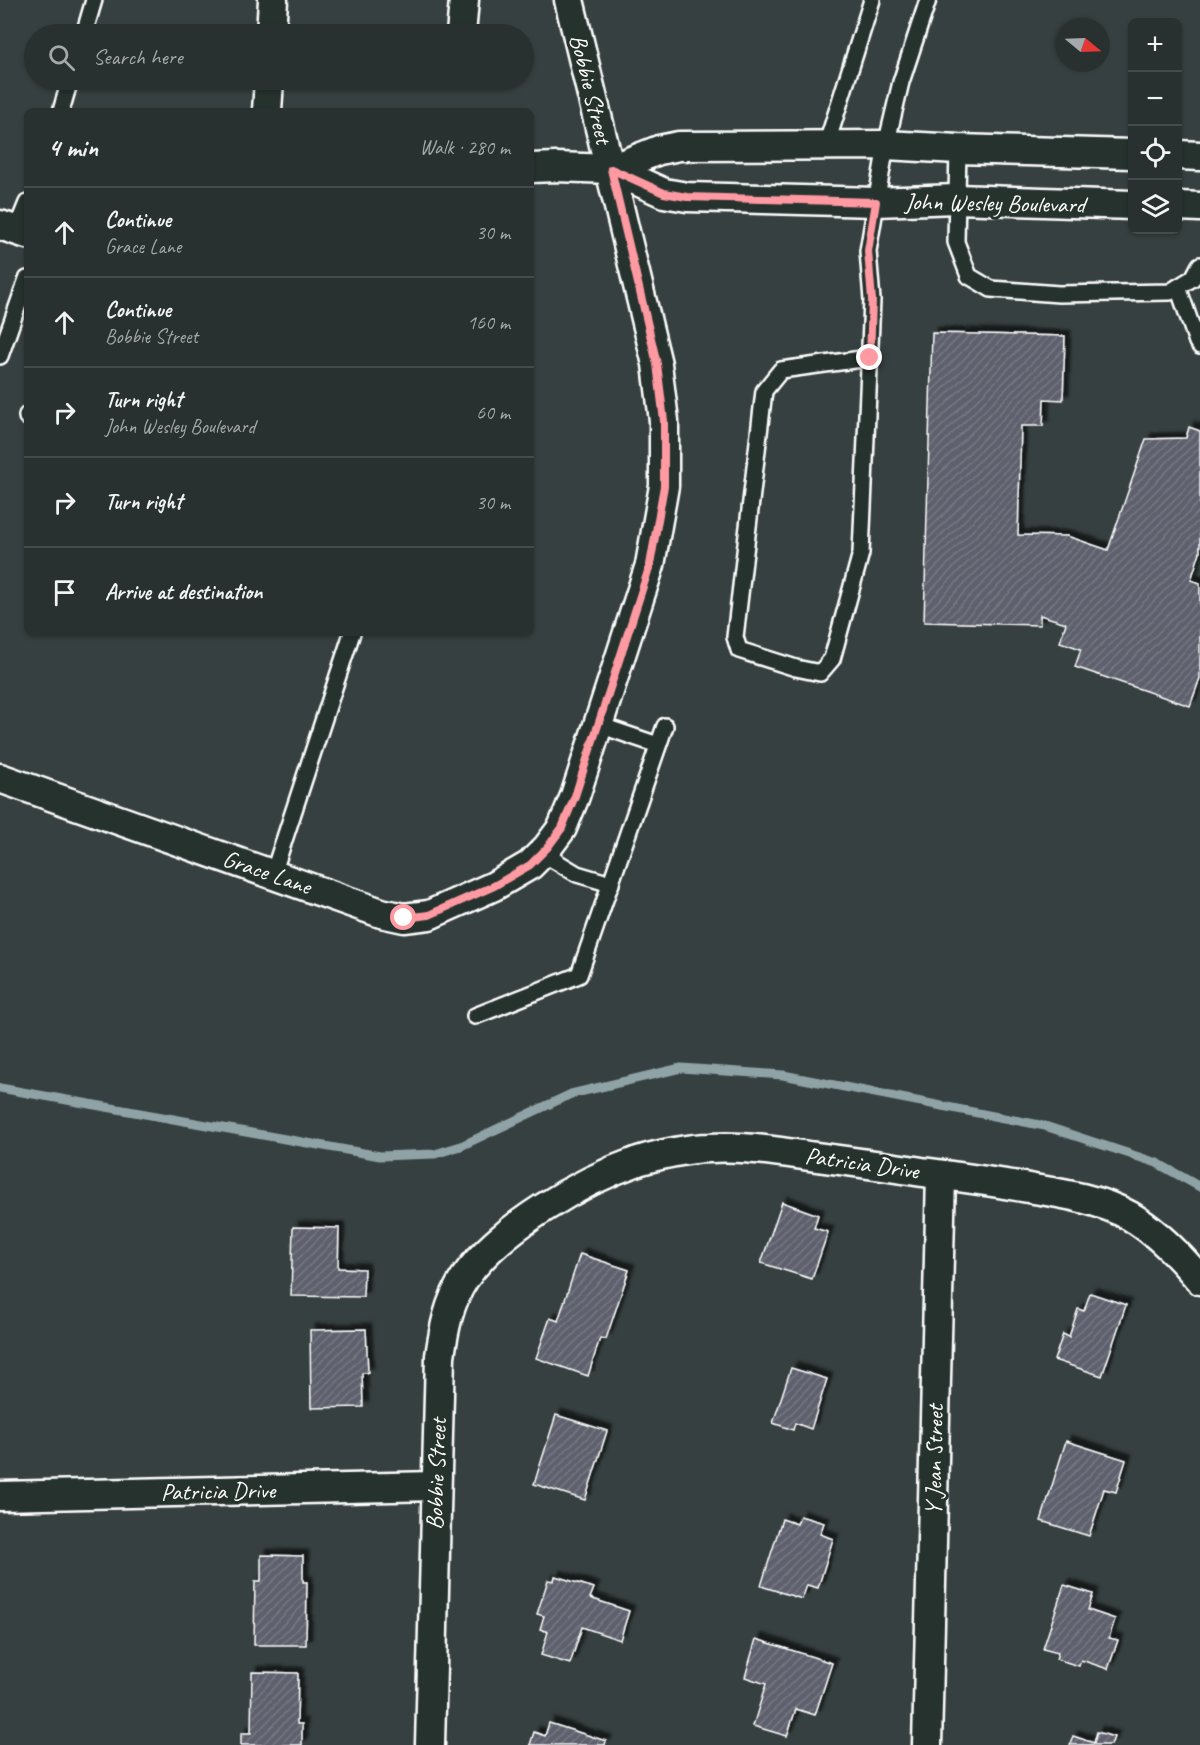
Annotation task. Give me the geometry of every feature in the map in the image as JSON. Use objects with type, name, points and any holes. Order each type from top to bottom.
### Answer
[{"type":"street","points":[[272,24],[273,0]]},
{"type":"street","points":[[462,24],[464,0]]},
{"type":"street","name":"Bobbie Street","points":[[536,859],[562,828],[575,796],[650,565],[664,486],[664,421],[657,364],[569,0]]},
{"type":"street","points":[[267,108],[268,90]]},
{"type":"street","name":"John Wesley Boulevard","points":[[611,169],[659,150],[679,146],[886,145],[1128,154]]},
{"type":"street","points":[[1182,155],[1200,156]]},
{"type":"street","name":"John Wesley Boulevard","points":[[534,168],[611,169],[664,193],[687,197],[876,202],[956,199],[1128,205]]},
{"type":"street","points":[[1182,206],[1200,207]]},
{"type":"street","name":"Grace Lane","points":[[0,778],[381,913],[404,918],[429,915],[494,886],[536,859]]},
{"type":"street","name":"Patricia Drive","points":[[513,1228],[557,1200],[605,1174],[641,1160],[706,1148],[738,1147],[863,1163],[1050,1191],[1092,1200],[1130,1216],[1172,1248],[1200,1280]]},
{"type":"street","name":"Y Jean Street","points":[[927,1745],[942,1175]]},
{"type":"street","name":"Bobbie Street","points":[[430,1745],[440,1356],[445,1325],[452,1303],[463,1281],[478,1260],[513,1228]]},
{"type":"street","name":"Patricia Drive","points":[[0,1496],[436,1486]]},
{"type":"lane","points":[[87,24],[94,0]]},
{"type":"lane","points":[[826,146],[872,0]]},
{"type":"lane","points":[[870,358],[781,370],[764,391],[735,637],[739,650],[820,673],[832,659],[861,553],[870,358],[872,300],[868,251],[886,145],[901,82],[928,0]]},
{"type":"lane","points":[[62,108],[67,90]]},
{"type":"lane","points":[[958,149],[956,242],[969,276],[991,289],[1059,294],[1170,292],[1193,278],[1200,264]]},
{"type":"lane","points":[[14,230],[24,209]]},
{"type":"lane","points":[[1178,287],[1200,346]]},
{"type":"lane","points":[[0,356],[24,288]]},
{"type":"lane","points":[[273,874],[351,636]]},
{"type":"lane","points":[[599,725],[658,745]]},
{"type":"lane","points":[[475,1016],[579,975],[665,726]]},
{"type":"lane","points":[[536,859],[610,884]]},
{"type":"building","points":[[932,333],[1065,336],[1063,400],[1044,399],[1043,426],[1021,426],[1018,535],[1067,536],[1108,550],[1146,439],[1186,438],[1189,427],[1200,431],[1200,552],[1191,580],[1200,583],[1200,678],[1190,706],[1075,667],[1081,649],[1060,642],[1066,623],[1040,615],[1040,625],[924,622]]},
{"type":"building","points":[[782,1202],[818,1215],[814,1228],[828,1232],[812,1279],[761,1263]]},
{"type":"building","points":[[293,1227],[339,1228],[338,1268],[364,1269],[363,1297],[291,1296]]},
{"type":"building","points":[[580,1254],[629,1270],[606,1339],[600,1338],[588,1376],[536,1358],[550,1318],[558,1321]]},
{"type":"building","points":[[1090,1293],[1126,1305],[1102,1376],[1054,1360],[1063,1334],[1069,1337],[1078,1309],[1084,1311]]},
{"type":"building","points":[[366,1329],[368,1373],[362,1373],[363,1407],[311,1408],[310,1330]]},
{"type":"building","points":[[791,1368],[827,1379],[811,1429],[795,1423],[793,1430],[773,1423]]},
{"type":"building","points":[[556,1415],[607,1431],[585,1500],[534,1484]]},
{"type":"building","points":[[1066,1441],[1126,1460],[1116,1492],[1104,1489],[1089,1536],[1041,1521]]},
{"type":"building","points":[[800,1516],[824,1523],[820,1534],[833,1539],[818,1588],[807,1585],[802,1599],[761,1586],[782,1519],[797,1524]]},
{"type":"building","points":[[261,1555],[303,1556],[303,1582],[307,1582],[306,1645],[254,1645],[255,1581],[261,1581]]},
{"type":"building","points":[[555,1576],[594,1588],[590,1598],[629,1611],[620,1640],[582,1627],[570,1664],[541,1655],[548,1632],[540,1629],[544,1616],[537,1614],[548,1580],[554,1581]]},
{"type":"building","points":[[1064,1585],[1093,1594],[1088,1610],[1115,1619],[1109,1638],[1118,1640],[1108,1669],[1081,1660],[1079,1666],[1056,1659],[1058,1653],[1043,1649]]},
{"type":"building","points":[[756,1639],[832,1663],[815,1715],[796,1709],[787,1736],[753,1726],[766,1684],[745,1677]]},
{"type":"building","points":[[252,1672],[298,1673],[297,1724],[302,1724],[302,1745],[241,1745],[241,1733],[251,1733]]},
{"type":"building","points":[[549,1723],[606,1741],[605,1745],[530,1745],[534,1732],[545,1736]]},
{"type":"building","points":[[1097,1732],[1114,1737],[1111,1745],[1070,1745],[1073,1736],[1094,1743]]},
{"type":"waterway","points":[[0,1088],[380,1156],[435,1154],[461,1146],[571,1094],[681,1068],[783,1075],[1045,1126],[1157,1163],[1200,1187]]},
{"type":"route","points":[[404,918],[429,915],[494,886],[530,865],[562,828],[599,725],[650,565],[664,486],[664,421],[657,364],[611,169],[664,193],[687,197],[876,202],[868,251],[872,300],[870,358]]}]
